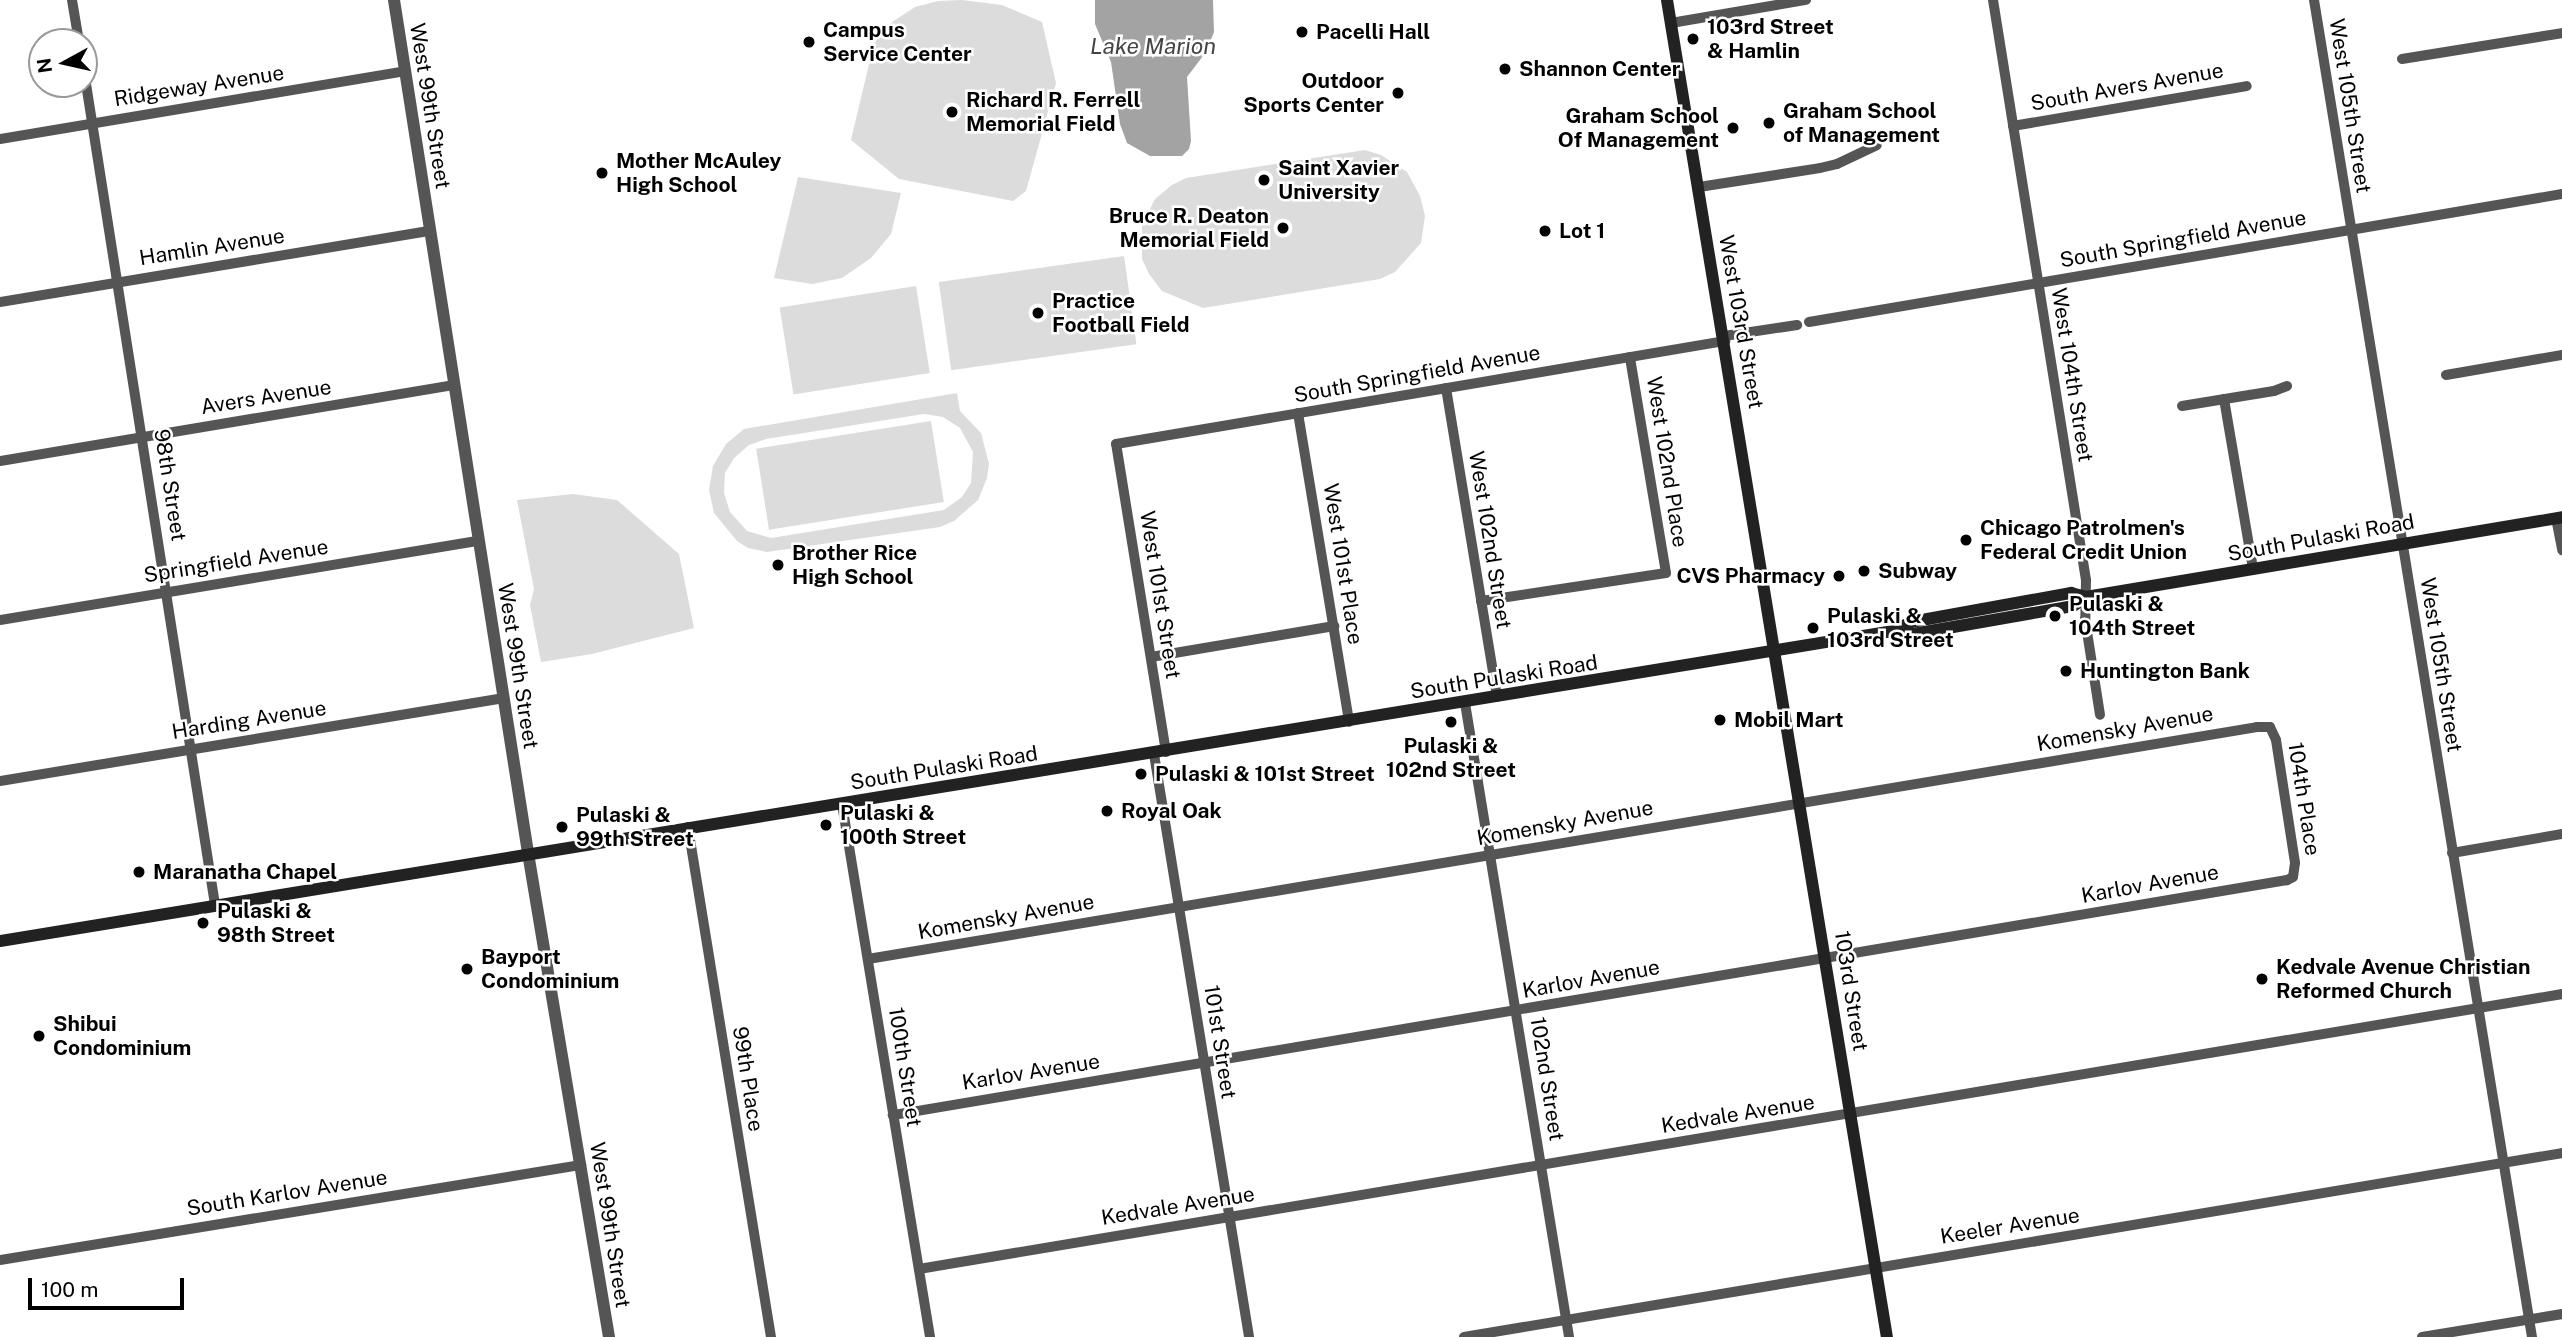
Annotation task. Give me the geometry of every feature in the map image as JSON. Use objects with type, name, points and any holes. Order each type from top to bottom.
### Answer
[{"type":"main road","name":"West 103rd Street","points":[[1667,0],[1777,651]]},
{"type":"main road","name":"South Pulaski Road","points":[[0,941],[1894,631],[1913,634],[2073,606],[2085,597],[2559,517]]},
{"type":"main road","name":"103rd Street","points":[[1777,651],[1887,1337]]},
{"type":"street","points":[[72,0],[77,28]]},
{"type":"street","name":"West 99th Street","points":[[394,0],[528,853],[609,1337]]},
{"type":"street","points":[[1671,23],[1806,0]]},
{"type":"street","name":"West 104th Street","points":[[1993,0],[2086,580],[2085,619],[2100,715]]},
{"type":"street","name":"West 105th Street","points":[[2314,0],[2532,1337]]},
{"type":"street","points":[[2402,59],[2562,33]]},
{"type":"street","name":"Ridgeway Avenue","points":[[0,139],[405,71]]},
{"type":"street","name":"South Avers Avenue","points":[[2013,126],[2247,86]]},
{"type":"street","name":"98th Street","points":[[89,98],[215,905]]},
{"type":"street","points":[[1699,187],[1838,164],[1877,145]]},
{"type":"street","name":"South Springfield Avenue","points":[[1809,322],[2562,194]]},
{"type":"street","name":"Hamlin Avenue","points":[[0,302],[430,231]]},
{"type":"street","name":"South Springfield Avenue","points":[[1116,444],[1630,357],[1797,325]]},
{"type":"street","points":[[2446,375],[2562,355]]},
{"type":"street","name":"West 102nd Place","points":[[1481,601],[1666,573],[1630,357]]},
{"type":"street","name":"Avers Avenue","points":[[0,461],[455,386]]},
{"type":"street","points":[[2182,406],[2274,391],[2287,386]]},
{"type":"street","name":"West 102nd Street","points":[[1446,388],[1497,698]]},
{"type":"street","points":[[2224,399],[2253,569]]},
{"type":"street","name":"West 101st Place","points":[[1298,413],[1349,722]]},
{"type":"street","name":"West 101st Street","points":[[1116,444],[1151,657],[1160,753]]},
{"type":"street","points":[[2559,517],[2562,550]]},
{"type":"street","name":"Springfield Avenue","points":[[0,620],[479,541]]},
{"type":"street","points":[[1151,657],[1334,626]]},
{"type":"street","name":"Harding Avenue","points":[[0,781],[504,698]]},
{"type":"street","name":"102nd Street","points":[[1465,703],[1569,1337]]},
{"type":"street","name":"Komensky Avenue","points":[[868,959],[2244,729],[2270,727]]},
{"type":"street","name":"104th Place","points":[[2270,727],[2276,740],[2293,850],[2293,877]]},
{"type":"street","name":"101st Street","points":[[1160,753],[1179,907],[1249,1337]]},
{"type":"street","name":"100th Street","points":[[842,804],[930,1337]]},
{"type":"street","name":"99th Place","points":[[688,827],[771,1337]]},
{"type":"street","points":[[2452,853],[2562,834]]},
{"type":"street","name":"Karlov Avenue","points":[[893,1115],[1517,1012],[2280,882],[2293,877]]},
{"type":"street","name":"Kedvale Avenue","points":[[919,1269],[2562,994]]},
{"type":"street","name":"Keeler Avenue","points":[[1464,1337],[2562,1153]]},
{"type":"street","name":"South Karlov Avenue","points":[[0,1260],[581,1164]]},
{"type":"street","points":[[2422,1337],[2562,1314]]},
{"type":"shaded area","name":"Richard R. Ferrell Memorial Field","points":[[962,0],[1002,5],[1042,22],[1056,83],[1026,191],[1013,201],[899,179],[851,140],[874,43],[892,22],[915,7],[938,1]]},
{"type":"shaded area","points":[[1365,150],[1381,155],[1407,172],[1420,196],[1425,216],[1421,243],[1395,272],[1380,279],[1203,308],[1162,291],[1149,274],[1142,259],[1142,224],[1155,199],[1172,185],[1186,178]]},
{"type":"shaded area","points":[[798,177],[901,193],[891,234],[871,258],[842,278],[812,284],[774,278]]},
{"type":"shaded area","name":"Practice Football Field","points":[[1124,256],[1136,344],[951,370],[939,282]]},
{"type":"shaded area","points":[[916,286],[930,373],[793,395],[780,308]]},
{"type":"shaded area","points":[[957,393],[960,411],[981,433],[989,464],[987,478],[978,500],[954,521],[940,527],[767,552],[748,548],[737,541],[714,513],[709,490],[713,466],[726,444],[744,429]],"holes":[[[924,414],[943,417],[960,428],[973,452],[971,483],[962,497],[944,510],[771,538],[747,531],[730,512],[724,493],[725,473],[734,458],[749,445],[766,439]]]},
{"type":"shaded area","points":[[931,421],[944,502],[769,530],[756,449]]},
{"type":"shaded area","points":[[573,494],[617,500],[679,554],[694,628],[592,654],[541,662],[530,605],[534,589],[517,500]]},
{"type":"water","name":"Lake Marion","points":[[1095,0],[1213,0],[1214,32],[1206,52],[1187,77],[1191,141],[1189,149],[1182,156],[1150,156],[1127,143],[1120,124],[1111,62],[1095,24]]},
{"type":"place","name":"Pacelli Hall","points":[[1302,32]]},
{"type":"place","name":"103rd Street & Hamlin","points":[[1693,39]]},
{"type":"place","name":"Campus Service Center","points":[[809,42]]},
{"type":"place","name":"Shannon Center","points":[[1505,69]]},
{"type":"place","name":"Outdoor Sports Center","points":[[1398,93]]},
{"type":"place","name":"Richard R. Ferrell Memorial Field","points":[[952,112]]},
{"type":"place","name":"Graham School of Management","points":[[1769,123]]},
{"type":"place","name":"Graham School Of Management","points":[[1733,128]]},
{"type":"place","name":"Mother McAuley High School","points":[[602,173]]},
{"type":"place","name":"Saint Xavier University","points":[[1264,180]]},
{"type":"place","name":"Bruce R. Deaton Memorial Field","points":[[1283,228]]},
{"type":"place","name":"Lot 1","points":[[1545,231]]},
{"type":"place","name":"Practice Football Field","points":[[1038,313]]},
{"type":"place","name":"Chicago Patrolmen's Federal Credit Union","points":[[1966,540]]},
{"type":"place","name":"Brother Rice High School","points":[[778,565]]},
{"type":"place","name":"Subway","points":[[1864,571]]},
{"type":"place","name":"CVS Pharmacy","points":[[1839,576]]},
{"type":"place","name":"Pulaski & 104th Street","points":[[2055,616]]},
{"type":"place","name":"Pulaski & 103rd Street","points":[[1813,628]]},
{"type":"place","name":"Huntington Bank","points":[[2066,671]]},
{"type":"place","name":"Mobil Mart","points":[[1720,720]]},
{"type":"place","name":"Pulaski & 102nd Street","points":[[1451,722]]},
{"type":"place","name":"Pulaski & 101st Street","points":[[1141,774]]},
{"type":"place","name":"Royal Oak","points":[[1107,811]]},
{"type":"place","name":"Pulaski & 100th Street","points":[[826,825]]},
{"type":"place","name":"Pulaski & 99th Street","points":[[562,827]]},
{"type":"place","name":"Maranatha Chapel","points":[[139,872]]},
{"type":"place","name":"Pulaski & 98th Street","points":[[203,923]]},
{"type":"place","name":"Bayport Condominium","points":[[467,969]]},
{"type":"place","name":"Kedvale Avenue Christian Reformed Church","points":[[2262,979]]},
{"type":"place","name":"Shibui Condominium","points":[[39,1036]]}]
